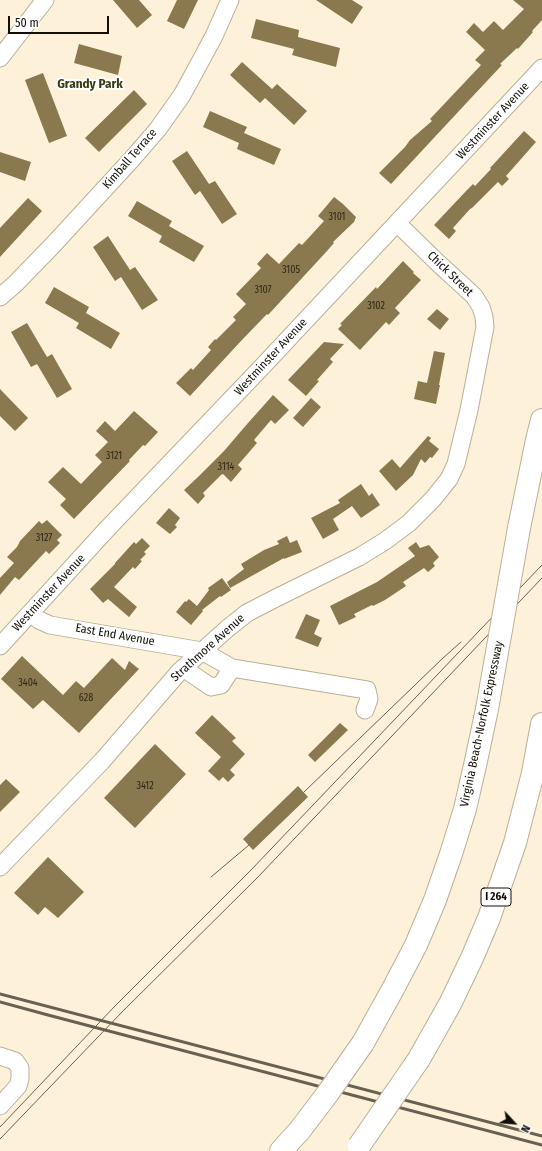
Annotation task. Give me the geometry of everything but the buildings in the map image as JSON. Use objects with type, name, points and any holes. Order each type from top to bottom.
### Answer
[{"type":"highway","name":"Virginia Beach-Norfolk Expressway","points":[[281,1151],[300,1130],[328,1093],[362,1043],[416,945],[435,900],[465,808],[476,761],[487,709],[518,528],[542,420]]},
{"type":"highway","name":"I 264","points":[[358,1149],[419,1059],[450,1004],[472,958],[489,918],[515,843],[533,773],[542,724]]},
{"type":"street","points":[[0,58],[46,0]]},
{"type":"street","name":"Kimball Terrace","points":[[0,297],[15,284],[52,246],[158,129],[182,95],[214,36],[230,0]]},
{"type":"street","name":"Westminster Avenue","points":[[0,646],[107,529],[260,369],[542,68]]},
{"type":"street","name":"Chick Street","points":[[397,223],[474,296],[481,307],[484,317],[484,327],[474,382]]},
{"type":"street","name":"Strathmore Avenue","points":[[0,867],[102,761],[183,668],[228,628],[247,613],[359,557],[385,541],[408,523],[433,499],[449,479],[456,464],[474,382]]},
{"type":"street","name":"East End Avenue","points":[[30,613],[39,620],[50,625],[202,651],[232,668]]},
{"type":"street","points":[[183,668],[211,687],[220,685],[232,668],[367,690],[369,699],[365,710]]},
{"type":"street","points":[[0,1056],[15,1061],[20,1068],[20,1079],[18,1086],[0,1106]]},
{"type":"tram line","points":[[0,1127],[115,1006],[251,870],[542,565]]},
{"type":"tram line","points":[[0,1139],[122,1012],[258,877],[542,578]]},
{"type":"tram line","points":[[304,792],[461,642]]},
{"type":"tram line","points":[[211,877],[249,845]]},
{"type":"railway","points":[[0,994],[542,1136]]},
{"type":"railway","points":[[0,1002],[542,1145]]},
{"type":"district","name":"Grandy Park","points":[[90,84]]}]
